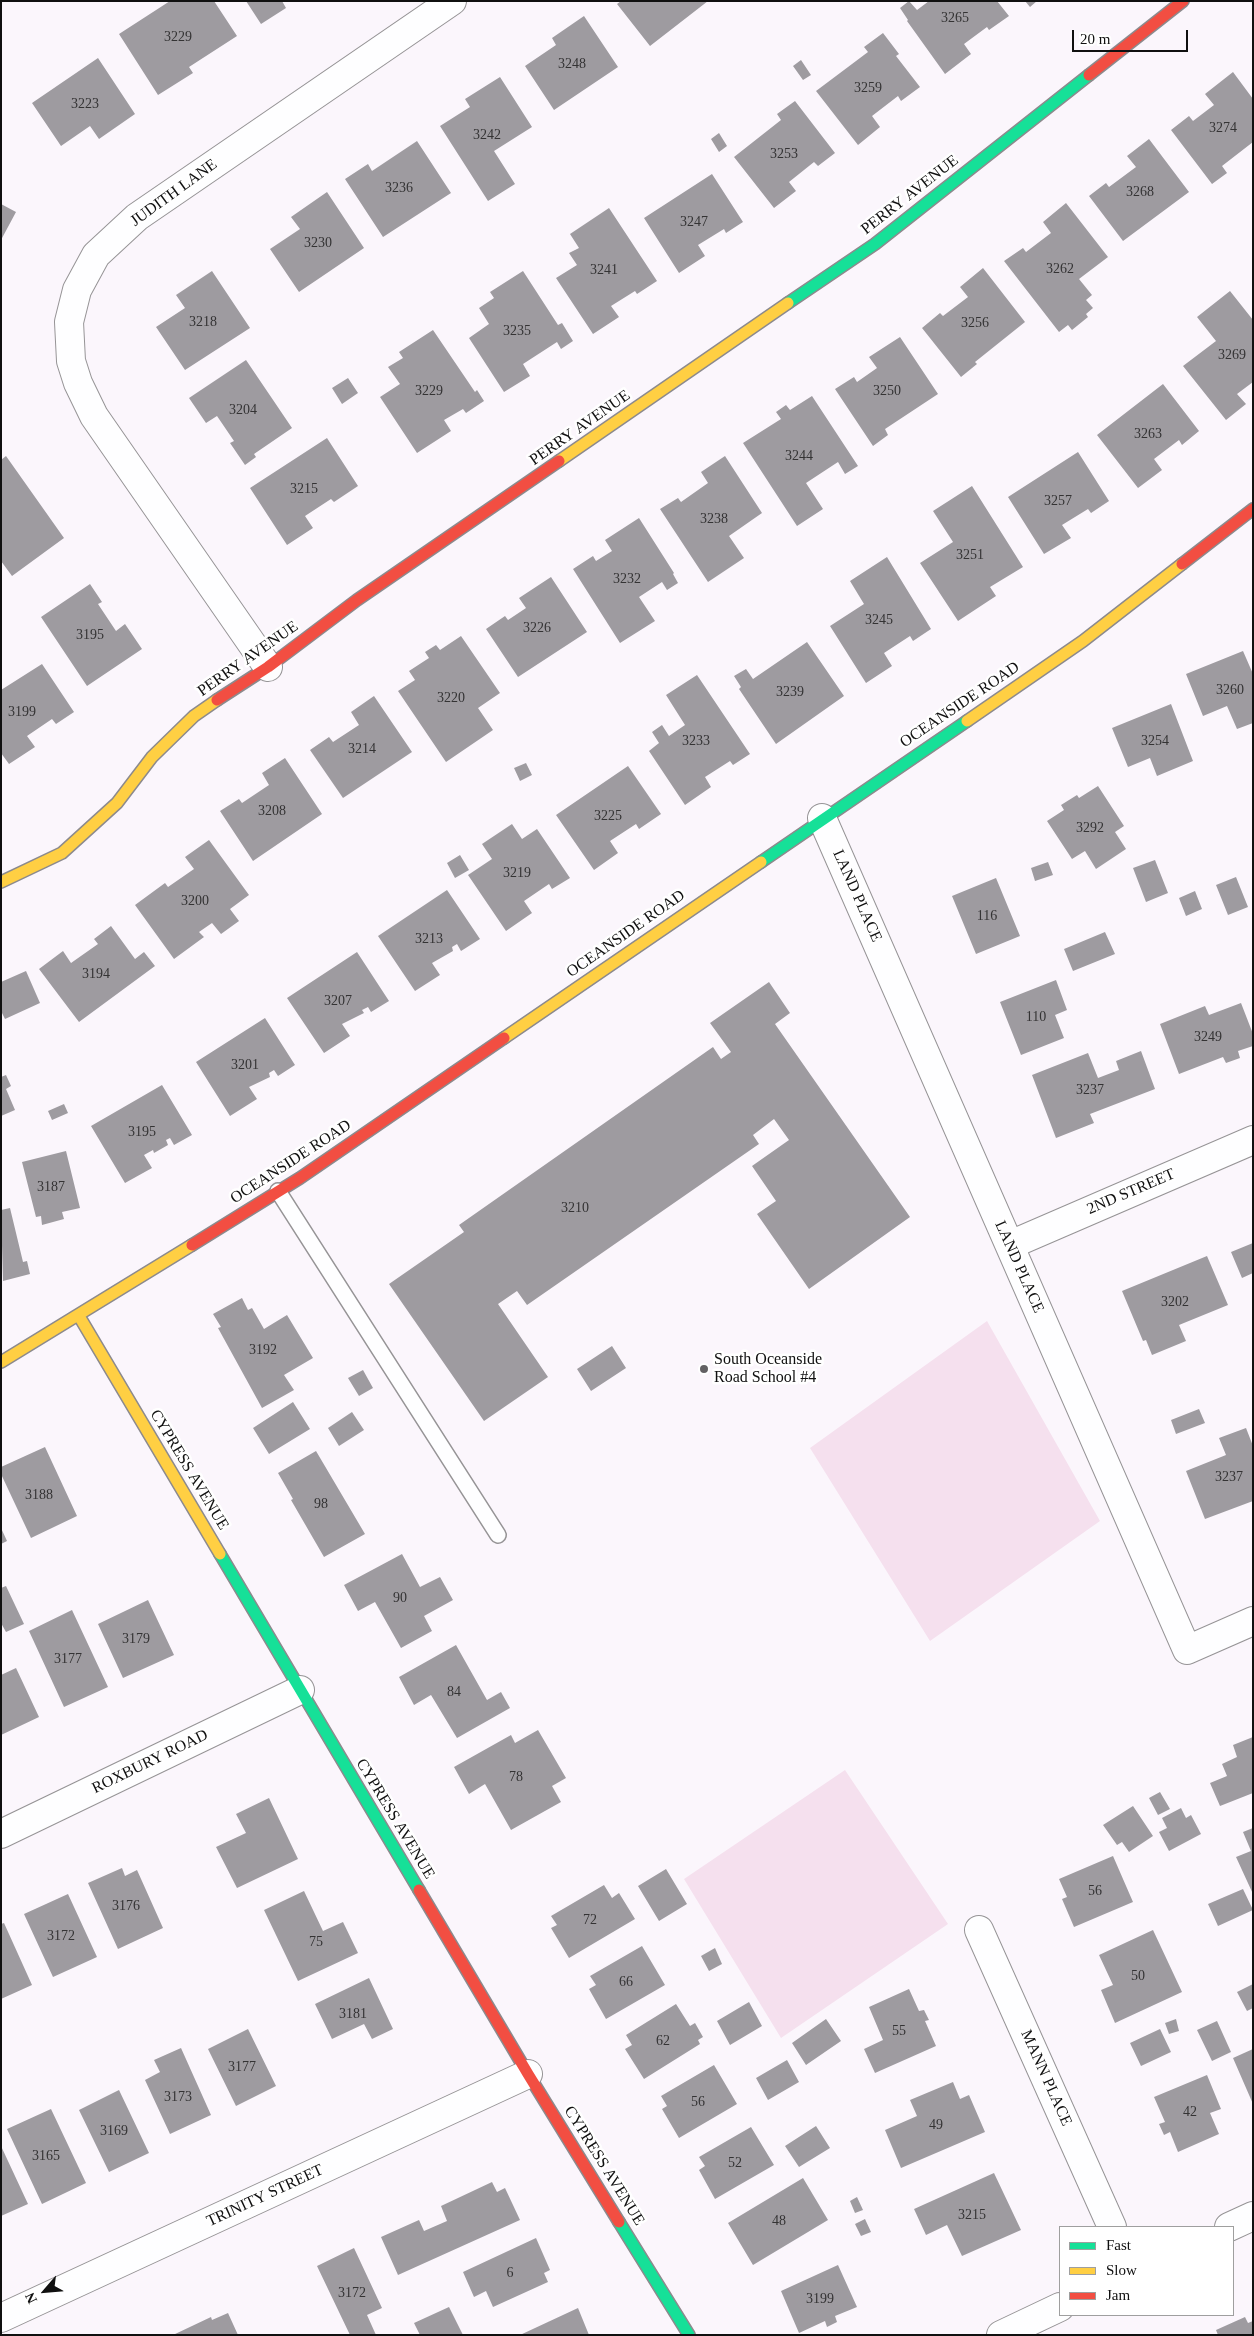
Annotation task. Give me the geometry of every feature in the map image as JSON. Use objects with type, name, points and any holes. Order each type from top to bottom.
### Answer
[{"type":"street","name":"JUDITH LANE","points":[[268,668],[94,416],[78,383],[71,361],[69,322],[76,290],[96,255],[137,217],[452,1]]},
{"type":"street","name":"PERRY AVENUE","points":[[1,882],[62,852],[117,803],[152,758],[194,716],[268,668],[357,600],[875,244],[1183,1]]},
{"type":"street","name":"OCEANSIDE ROAD","points":[[1,1362],[79,1316],[278,1191],[1083,641],[1253,509]]},
{"type":"street","name":"LAND PLACE","points":[[822,818],[1187,1650],[1253,1621]]},
{"type":"street","name":"2ND STREET","points":[[1010,1245],[1253,1140]]},
{"type":"street","name":"CYPRESS AVENUE","points":[[79,1316],[528,2074],[689,2335]]},
{"type":"street","name":"ROXBURY ROAD","points":[[1,1834],[300,1690]]},
{"type":"street","name":"MANN PLACE","points":[[979,1930],[1112,2226]]},
{"type":"street","name":"TRINITY STREET","points":[[1,2318],[528,2074]]},
{"type":"street","points":[[1231,2226],[1253,2216]]},
{"type":"street","points":[[1001,2335],[1059,2307]]},
{"type":"lane","points":[[278,1191],[498,1535]]},
{"type":"shaded area","points":[[987,1321],[1100,1521],[930,1641],[810,1448]]},
{"type":"shaded area","points":[[845,1770],[948,1924],[781,2038],[684,1879]]},
{"type":"building","points":[[170,1],[214,1],[237,36],[189,67],[193,73],[158,95],[119,34]]},
{"type":"building","points":[[246,1],[282,1],[286,8],[261,24]]},
{"type":"building","points":[[621,1],[708,1],[650,46],[617,4]]},
{"type":"building","points":[[909,1],[917,10],[929,1],[997,1],[1009,16],[989,30],[987,27],[964,44],[971,54],[945,74],[907,21],[900,8]]},
{"type":"building","points":[[1025,1],[1037,1],[1030,7]]},
{"type":"building","points":[[584,16],[618,67],[554,110],[525,66],[556,45],[552,38]]},
{"type":"building","points":[[883,33],[899,54],[896,56],[920,87],[901,101],[898,96],[872,116],[880,127],[858,145],[816,91],[868,52],[864,47]]},
{"type":"building","points":[[98,58],[135,114],[99,139],[90,126],[61,146],[32,103]]},
{"type":"building","points":[[801,60],[811,75],[803,80],[793,66]]},
{"type":"building","points":[[1233,72],[1253,99],[1253,142],[1222,166],[1227,173],[1212,184],[1171,130],[1189,116],[1193,121],[1214,105],[1205,94]]},
{"type":"building","points":[[500,77],[532,127],[494,151],[515,184],[488,201],[440,126],[470,107],[465,99]]},
{"type":"building","points":[[795,101],[835,153],[818,166],[814,162],[789,182],[796,191],[774,208],[734,157],[781,120],[777,114]]},
{"type":"building","points":[[719,133],[727,146],[719,152],[711,139]]},
{"type":"building","points":[[1149,139],[1189,192],[1123,241],[1089,196],[1106,183],[1109,187],[1136,167],[1127,156]]},
{"type":"building","points":[[417,141],[451,193],[383,237],[345,179],[368,164],[372,171]]},
{"type":"building","points":[[712,174],[743,222],[726,233],[724,229],[698,245],[705,256],[679,273],[644,218]]},
{"type":"building","points":[[327,192],[364,248],[299,292],[270,249],[300,229],[291,217]]},
{"type":"building","points":[[1066,203],[1108,257],[1079,279],[1092,295],[1086,300],[1093,308],[1086,314],[1088,317],[1072,330],[1068,325],[1059,332],[1004,261],[1023,248],[1026,252],[1051,233],[1043,222]]},
{"type":"building","points":[[1,204],[16,212],[1,240]]},
{"type":"building","points":[[609,208],[657,281],[637,294],[635,291],[611,306],[619,317],[593,334],[556,278],[577,265],[569,253],[579,248],[570,234]]},
{"type":"building","points":[[983,268],[1025,322],[975,362],[977,364],[961,377],[922,328],[940,313],[943,316],[968,297],[960,287]]},
{"type":"building","points":[[212,271],[250,328],[185,370],[156,327],[185,308],[176,295]]},
{"type":"building","points":[[523,271],[558,325],[562,323],[573,341],[561,349],[557,342],[523,364],[530,376],[504,392],[469,338],[489,324],[479,308],[494,298],[490,292]]},
{"type":"building","points":[[1230,291],[1253,320],[1253,382],[1237,394],[1246,404],[1226,420],[1183,366],[1216,341],[1197,317]]},
{"type":"building","points":[[433,330],[475,392],[477,390],[484,401],[466,413],[463,409],[444,420],[451,431],[417,453],[380,397],[400,384],[388,367],[403,358],[399,352]]},
{"type":"building","points":[[900,337],[938,394],[885,429],[888,435],[873,446],[835,389],[854,377],[857,382],[877,368],[869,357]]},
{"type":"building","points":[[246,360],[292,428],[254,454],[256,457],[245,465],[230,443],[234,441],[217,416],[206,423],[189,398]]},
{"type":"building","points":[[348,378],[358,393],[342,404],[332,388]]},
{"type":"building","points":[[1163,384],[1199,431],[1182,445],[1179,440],[1154,459],[1162,470],[1138,488],[1097,435]]},
{"type":"building","points":[[812,396],[858,466],[845,474],[838,462],[806,483],[823,509],[797,526],[743,443],[781,419],[776,412],[786,405],[790,410]]},
{"type":"building","points":[[327,438],[358,486],[334,502],[331,499],[305,516],[313,528],[287,545],[250,488]]},
{"type":"building","points":[[1078,452],[1109,501],[1091,513],[1088,509],[1062,525],[1071,538],[1044,554],[1008,497]]},
{"type":"building","points":[[6,456],[64,538],[12,576],[1,561],[1,460]]},
{"type":"building","points":[[725,456],[762,513],[729,536],[744,558],[708,582],[660,509],[678,498],[681,502],[708,483],[701,472]]},
{"type":"building","points":[[972,486],[1023,567],[990,587],[996,596],[958,621],[920,563],[953,542],[933,511]]},
{"type":"building","points":[[639,518],[674,573],[678,583],[667,590],[662,582],[639,597],[655,621],[620,643],[573,569],[593,556],[596,561],[612,551],[605,540]]},
{"type":"building","points":[[887,557],[931,629],[913,641],[910,636],[884,653],[892,666],[866,683],[830,626],[864,604],[850,581]]},
{"type":"building","points":[[551,577],[587,632],[518,677],[486,629],[505,616],[508,620],[526,608],[519,598]]},
{"type":"building","points":[[90,584],[102,602],[98,604],[116,631],[125,624],[142,649],[87,686],[41,617]]},
{"type":"building","points":[[461,636],[500,693],[478,708],[493,730],[446,762],[398,691],[415,680],[409,671],[429,658],[425,652],[436,645],[440,650]]},
{"type":"building","points":[[807,642],[844,696],[776,744],[739,689],[741,687],[734,676],[746,669],[753,679]]},
{"type":"building","points":[[1243,651],[1253,674],[1253,723],[1237,729],[1227,706],[1203,716],[1186,674]]},
{"type":"building","points":[[42,664],[74,712],[56,724],[52,719],[27,736],[35,747],[9,764],[1,753],[1,690]]},
{"type":"building","points":[[697,675],[750,754],[733,765],[730,761],[705,777],[711,787],[685,805],[649,751],[659,743],[652,732],[662,725],[669,736],[685,725],[666,695]]},
{"type":"building","points":[[374,696],[412,752],[343,798],[310,750],[329,737],[333,742],[359,725],[351,712]]},
{"type":"building","points":[[1171,704],[1193,761],[1157,776],[1150,758],[1128,767],[1112,728]]},
{"type":"building","points":[[285,758],[322,814],[253,861],[220,811],[239,799],[242,803],[269,785],[262,773]]},
{"type":"building","points":[[526,763],[532,775],[520,781],[514,768]]},
{"type":"building","points":[[628,766],[661,814],[639,829],[636,824],[610,841],[618,853],[594,870],[556,815]]},
{"type":"building","points":[[1098,786],[1124,826],[1115,832],[1126,849],[1096,869],[1085,851],[1072,859],[1047,821],[1064,810],[1061,805],[1077,795],[1079,798]]},
{"type":"building","points":[[512,824],[522,839],[537,829],[570,878],[552,889],[549,884],[524,901],[532,913],[506,931],[468,875],[492,859],[482,844]]},
{"type":"building","points":[[209,840],[249,895],[230,909],[239,921],[221,934],[212,923],[199,932],[204,937],[174,959],[135,905],[165,883],[168,887],[194,869],[185,857]]},
{"type":"building","points":[[460,855],[469,870],[455,878],[447,863]]},
{"type":"building","points":[[1155,860],[1168,893],[1146,902],[1133,868]]},
{"type":"building","points":[[1048,862],[1053,875],[1035,881],[1031,868]]},
{"type":"building","points":[[1236,877],[1248,907],[1228,915],[1216,885]]},
{"type":"building","points":[[996,878],[1020,936],[976,954],[952,896]]},
{"type":"building","points":[[447,890],[480,939],[461,951],[457,944],[452,947],[453,951],[432,963],[440,975],[415,991],[378,936]]},
{"type":"building","points":[[1195,891],[1202,909],[1186,916],[1179,898]]},
{"type":"building","points":[[111,926],[135,959],[144,952],[155,966],[79,1022],[39,969],[63,951],[71,963],[98,944],[94,939]]},
{"type":"building","points":[[1105,932],[1115,954],[1073,971],[1064,949]]},
{"type":"building","points":[[357,952],[389,1001],[371,1012],[368,1007],[362,1010],[364,1013],[342,1024],[350,1036],[324,1053],[287,998]]},
{"type":"building","points":[[26,971],[40,1003],[5,1019],[1,1011],[1,982]]},
{"type":"building","points":[[1056,980],[1067,1010],[1055,1015],[1064,1038],[1021,1055],[1000,1002]]},
{"type":"building","points":[[769,982],[790,1013],[775,1024],[910,1217],[809,1289],[757,1214],[776,1201],[752,1166],[789,1140],[774,1119],[753,1135],[759,1144],[527,1305],[517,1291],[498,1304],[548,1377],[484,1421],[389,1284],[464,1232],[459,1225],[713,1047],[721,1059],[731,1052],[710,1023]]},
{"type":"building","points":[[1241,1003],[1253,1034],[1253,1046],[1238,1051],[1240,1058],[1226,1063],[1223,1057],[1179,1074],[1160,1024],[1205,1006],[1209,1015]]},
{"type":"building","points":[[265,1018],[295,1065],[278,1076],[274,1070],[269,1073],[270,1077],[249,1087],[257,1099],[230,1116],[196,1062]]},
{"type":"building","points":[[1141,1051],[1155,1089],[1090,1114],[1094,1123],[1056,1138],[1032,1075],[1088,1053],[1098,1078],[1119,1070],[1116,1061]]},
{"type":"building","points":[[6,1075],[11,1086],[6,1089],[15,1110],[1,1116],[1,1077]]},
{"type":"building","points":[[162,1085],[192,1135],[174,1145],[170,1138],[166,1140],[168,1145],[154,1153],[153,1150],[144,1155],[152,1168],[125,1183],[91,1126]]},
{"type":"building","points":[[64,1104],[68,1113],[52,1120],[48,1111]]},
{"type":"building","points":[[66,1151],[80,1208],[62,1212],[64,1219],[42,1225],[41,1216],[36,1217],[22,1162]]},
{"type":"building","points":[[10,1208],[23,1262],[27,1261],[30,1274],[3,1281],[1,1210]]},
{"type":"building","points":[[1253,1243],[1253,1273],[1242,1278],[1231,1252]]},
{"type":"building","points":[[1207,1256],[1228,1305],[1179,1325],[1186,1341],[1152,1355],[1146,1340],[1143,1341],[1122,1291]]},
{"type":"building","points":[[242,1298],[248,1310],[252,1308],[264,1329],[287,1315],[313,1358],[284,1375],[294,1390],[262,1408],[218,1328],[221,1327],[213,1314]]},
{"type":"building","points":[[612,1346],[626,1368],[591,1391],[577,1369]]},
{"type":"building","points":[[363,1370],[373,1388],[359,1396],[348,1378]]},
{"type":"building","points":[[293,1402],[310,1429],[269,1454],[253,1428]]},
{"type":"building","points":[[1199,1409],[1205,1423],[1176,1434],[1171,1420]]},
{"type":"building","points":[[352,1412],[364,1430],[339,1446],[328,1428]]},
{"type":"building","points":[[1246,1428],[1253,1446],[1253,1501],[1205,1519],[1186,1471],[1226,1455],[1219,1438]]},
{"type":"building","points":[[45,1447],[77,1516],[31,1538],[1,1474],[1,1467]]},
{"type":"building","points":[[316,1451],[365,1534],[324,1557],[291,1500],[293,1499],[278,1473]]},
{"type":"building","points":[[1,1528],[7,1541],[1,1544]]},
{"type":"building","points":[[402,1554],[420,1587],[440,1577],[453,1600],[424,1616],[432,1631],[401,1648],[375,1602],[358,1611],[344,1585]]},
{"type":"building","points":[[6,1586],[24,1624],[6,1632],[1,1623],[1,1588]]},
{"type":"building","points":[[148,1600],[174,1655],[123,1678],[98,1624]]},
{"type":"building","points":[[72,1610],[108,1687],[64,1707],[29,1631]]},
{"type":"building","points":[[456,1645],[487,1700],[501,1692],[510,1708],[457,1738],[431,1695],[414,1705],[399,1677]]},
{"type":"building","points":[[16,1668],[39,1717],[1,1735],[1,1675]]},
{"type":"building","points":[[538,1730],[566,1778],[552,1786],[561,1802],[511,1830],[485,1784],[469,1794],[454,1767],[511,1735],[515,1743]]},
{"type":"building","points":[[1253,1737],[1253,1793],[1220,1806],[1210,1783],[1227,1776],[1222,1764],[1237,1757],[1233,1745]]},
{"type":"building","points":[[1160,1792],[1170,1809],[1158,1815],[1149,1798]]},
{"type":"building","points":[[269,1798],[298,1859],[237,1888],[216,1847],[246,1833],[236,1814]]},
{"type":"building","points":[[1133,1806],[1153,1836],[1129,1852],[1122,1842],[1117,1845],[1103,1825]]},
{"type":"building","points":[[1181,1808],[1186,1818],[1191,1815],[1201,1834],[1169,1851],[1159,1832],[1167,1828],[1162,1818]]},
{"type":"building","points":[[1253,1828],[1253,1894],[1236,1857],[1251,1851],[1243,1832]]},
{"type":"building","points":[[1113,1856],[1133,1902],[1074,1927],[1062,1899],[1067,1897],[1059,1879]]},
{"type":"building","points":[[122,1868],[125,1876],[137,1870],[163,1928],[118,1949],[88,1883]]},
{"type":"building","points":[[666,1869],[687,1904],[659,1921],[638,1886]]},
{"type":"building","points":[[604,1885],[612,1898],[619,1893],[635,1919],[569,1958],[551,1928],[557,1925],[551,1916]]},
{"type":"building","points":[[1243,1889],[1253,1910],[1218,1926],[1208,1904]]},
{"type":"building","points":[[304,1891],[323,1931],[343,1922],[358,1953],[298,1981],[264,1910]]},
{"type":"building","points":[[68,1894],[97,1957],[53,1977],[24,1914]]},
{"type":"building","points":[[4,1923],[32,1985],[1,1999],[1,1924]]},
{"type":"building","points":[[1153,1930],[1182,1992],[1115,2023],[1101,1990],[1113,1985],[1099,1955]]},
{"type":"building","points":[[642,1946],[665,1985],[606,2019],[589,1989],[596,1985],[590,1976]]},
{"type":"building","points":[[715,1948],[722,1964],[709,1971],[701,1956]]},
{"type":"building","points":[[369,1978],[393,2029],[372,2039],[364,2024],[332,2039],[315,2004]]},
{"type":"building","points":[[1253,1984],[1253,2008],[1247,2011],[1237,1992]]},
{"type":"building","points":[[909,1989],[919,2011],[924,2010],[929,2020],[925,2021],[936,2046],[875,2073],[864,2049],[883,2040],[869,2007]]},
{"type":"building","points":[[749,2002],[762,2026],[730,2045],[717,2021]]},
{"type":"building","points":[[676,2004],[690,2026],[695,2023],[703,2037],[698,2040],[700,2044],[644,2079],[625,2049],[632,2045],[626,2035]]},
{"type":"building","points":[[826,2019],[841,2041],[806,2065],[792,2043]]},
{"type":"building","points":[[1176,2019],[1179,2031],[1169,2034],[1165,2023]]},
{"type":"building","points":[[1217,2021],[1231,2052],[1212,2061],[1197,2030]]},
{"type":"building","points":[[248,2029],[276,2086],[236,2106],[208,2049]]},
{"type":"building","points":[[1160,2029],[1171,2052],[1141,2066],[1130,2043]]},
{"type":"building","points":[[181,2048],[211,2115],[170,2134],[145,2080],[160,2072],[154,2060]]},
{"type":"building","points":[[1253,2049],[1253,2104],[1233,2058]]},
{"type":"building","points":[[787,2060],[799,2082],[768,2100],[756,2078]]},
{"type":"building","points":[[714,2065],[737,2104],[679,2138],[662,2109],[667,2106],[661,2096]]},
{"type":"building","points":[[1207,2075],[1221,2109],[1210,2113],[1219,2134],[1178,2152],[1170,2132],[1164,2135],[1159,2124],[1165,2122],[1154,2097]]},
{"type":"building","points":[[953,2082],[960,2099],[969,2095],[985,2132],[901,2168],[885,2130],[917,2116],[910,2100]]},
{"type":"building","points":[[119,2090],[149,2153],[109,2172],[79,2110]]},
{"type":"building","points":[[51,2109],[86,2183],[42,2204],[7,2129]]},
{"type":"building","points":[[816,2126],[830,2148],[799,2167],[785,2146]]},
{"type":"building","points":[[751,2127],[774,2165],[715,2199],[699,2170],[705,2166],[699,2157]]},
{"type":"building","points":[[1,2146],[28,2204],[1,2216]]},
{"type":"building","points":[[994,2173],[1021,2230],[962,2256],[947,2225],[926,2235],[914,2209]]},
{"type":"building","points":[[803,2178],[828,2220],[753,2265],[728,2223]]},
{"type":"building","points":[[492,2182],[497,2192],[505,2188],[520,2220],[398,2275],[381,2237],[419,2220],[424,2231],[447,2221],[441,2206]]},
{"type":"building","points":[[857,2197],[863,2210],[855,2213],[850,2201]]},
{"type":"building","points":[[865,2219],[871,2232],[861,2236],[855,2224]]},
{"type":"building","points":[[536,2238],[550,2270],[544,2273],[548,2282],[493,2307],[486,2291],[474,2297],[463,2272]]},
{"type":"building","points":[[354,2248],[382,2308],[367,2315],[376,2335],[350,2335],[317,2266]]},
{"type":"building","points":[[838,2265],[857,2307],[835,2316],[837,2322],[827,2327],[825,2321],[799,2333],[781,2291]]},
{"type":"building","points":[[449,2307],[463,2335],[420,2335],[414,2323]]},
{"type":"building","points":[[578,2308],[589,2335],[520,2335]]},
{"type":"building","points":[[228,2313],[238,2335],[173,2335],[211,2317],[212,2320]]},
{"type":"building","points":[[1245,2317],[1248,2323],[1253,2321],[1253,2335],[1218,2335],[1216,2330]]},
{"type":"traffic: fast","points":[[788,303],[875,244],[1089,75]]},
{"type":"traffic: fast","points":[[761,862],[967,721]]},
{"type":"traffic: fast","points":[[220,1554],[419,1890]]},
{"type":"traffic: fast","points":[[619,2222],[689,2335]]},
{"type":"traffic: slow","points":[[559,461],[788,303]]},
{"type":"traffic: slow","points":[[967,721],[1083,641],[1182,564]]},
{"type":"traffic: slow","points":[[1,882],[62,853],[117,803],[152,757],[194,716],[217,700]]},
{"type":"traffic: slow","points":[[504,1038],[761,862]]},
{"type":"traffic: slow","points":[[1,1362],[192,1245]]},
{"type":"traffic: slow","points":[[79,1316],[220,1554]]},
{"type":"traffic: jam","points":[[1089,75],[1183,1]]},
{"type":"traffic: jam","points":[[217,700],[268,667],[357,600],[559,461]]},
{"type":"traffic: jam","points":[[1182,564],[1253,509]]},
{"type":"traffic: jam","points":[[192,1245],[300,1178],[504,1038]]},
{"type":"traffic: jam","points":[[419,1890],[528,2074],[619,2222]]},
{"type":"place","name":"South Oceanside Road School #4","points":[[704,1369]]}]
